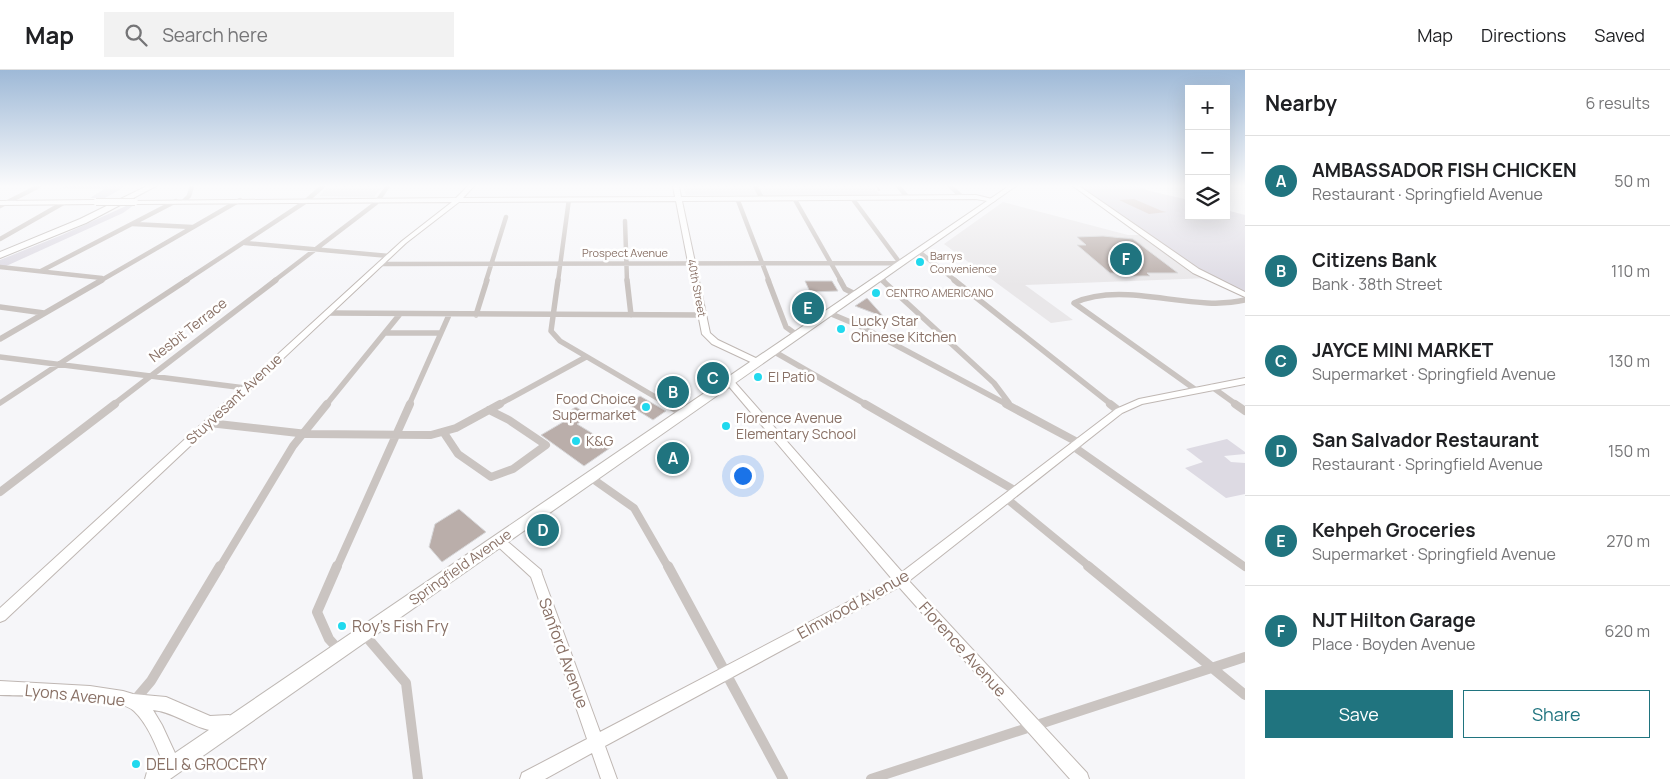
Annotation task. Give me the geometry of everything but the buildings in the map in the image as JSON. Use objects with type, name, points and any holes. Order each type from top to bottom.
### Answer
[{"type":"highway","points":[[0,248],[72,219]]},
{"type":"highway","points":[[0,255],[87,219]]},
{"type":"main road","name":"Stuyvesant Avenue","points":[[0,616],[380,264],[434,219]]},
{"type":"main road","name":"40th Street","points":[[684,219],[702,315],[709,338],[757,362]]},
{"type":"main road","name":"Springfield Avenue","points":[[154,779],[965,219]]},
{"type":"main road","points":[[1123,219],[1196,271],[1245,295]]},
{"type":"main road","name":"Florence Avenue","points":[[729,381],[901,580],[1081,779]]},
{"type":"main road","name":"Elmwood Avenue","points":[[528,779],[901,580],[1120,411],[1139,402],[1245,381]]},
{"type":"main road","name":"Sanford Avenue","points":[[498,540],[536,574],[609,779]]},
{"type":"main road","name":"Lyons Avenue","points":[[0,688],[109,696],[134,701],[148,717],[173,766]]},
{"type":"main road","points":[[134,701],[159,702],[210,724],[222,724],[244,717]]},
{"type":"street","points":[[0,238],[35,219]]},
{"type":"street","points":[[41,271],[142,219]]},
{"type":"street","points":[[0,339],[102,278],[207,219]]},
{"type":"street","points":[[0,403],[279,219]]},
{"type":"street","name":"Nesbit Terrace","points":[[0,492],[353,219]]},
{"type":"street","points":[[476,315],[505,219]]},
{"type":"street","points":[[565,219],[550,329],[553,334],[586,357],[683,413]]},
{"type":"street","points":[[746,219],[786,327],[797,335]]},
{"type":"street","points":[[806,219],[845,289],[855,294]]},
{"type":"street","points":[[868,219],[900,263]]},
{"type":"street","points":[[625,221],[625,263],[631,315]]},
{"type":"street","points":[[133,224],[192,228]]},
{"type":"street","points":[[244,243],[389,256]]},
{"type":"street","points":[[918,251],[1120,411]]},
{"type":"street","name":"Prospect Avenue","points":[[380,264],[900,263]]},
{"type":"street","points":[[0,267],[102,278]]},
{"type":"street","points":[[879,278],[889,284],[994,383],[1011,405]]},
{"type":"street","points":[[1196,390],[1074,303],[1080,299],[1119,296],[1229,304],[1245,300]]},
{"type":"street","points":[[0,307],[44,313]]},
{"type":"street","points":[[327,313],[702,315]]},
{"type":"street","points":[[829,313],[860,326],[1011,405],[1076,445],[1245,567]]},
{"type":"street","points":[[134,701],[151,681],[302,433],[400,314]]},
{"type":"street","points":[[340,650],[329,639],[317,612],[449,315]]},
{"type":"street","points":[[386,333],[440,333]]},
{"type":"street","points":[[773,351],[1012,495],[1245,695]]},
{"type":"street","points":[[0,357],[245,388]]},
{"type":"street","points":[[209,423],[302,433],[431,436],[444,432],[489,410],[586,357]]},
{"type":"street","points":[[1212,387],[1245,411]]},
{"type":"street","points":[[444,432],[458,454],[491,477],[513,468],[546,445],[509,420],[489,410]]},
{"type":"street","points":[[590,477],[634,508],[640,515],[783,779]]},
{"type":"street","points":[[364,634],[406,683],[418,779]]},
{"type":"street","points":[[871,779],[1245,657]]},
{"type":"shaded area","points":[[97,219],[110,219],[4,267],[0,266],[0,260]]},
{"type":"shaded area","points":[[979,219],[1068,219],[1128,235],[1145,235],[1210,278],[1025,285],[1073,320],[1051,323],[944,244]]},
{"type":"shaded area","points":[[1124,219],[1245,219],[1245,295],[1210,278]]},
{"type":"shaded area","points":[[1227,439],[1245,452],[1245,454],[1224,456],[1231,462],[1245,463],[1245,494],[1226,498],[1185,468],[1203,462],[1186,449]]},
{"type":"place","name":"NJT Hilton Garage","points":[[1126,259]]},
{"type":"place","name":"Barrys Convenience","points":[[920,262]]},
{"type":"place","name":"CENTRO AMERICANO","points":[[876,293]]},
{"type":"place","name":"Kehpeh Groceries","points":[[808,308]]},
{"type":"place","name":"Lucky Star Chinese Kitchen","points":[[841,329]]},
{"type":"place","name":"El Patio","points":[[758,377]]},
{"type":"place","name":"JAYCE MINI MARKET","points":[[713,378]]},
{"type":"place","name":"Citizens Bank","points":[[673,392]]},
{"type":"place","name":"Food Choice Supermarket","points":[[646,407]]},
{"type":"place","name":"Florence Avenue Elementary School","points":[[726,426]]},
{"type":"place","name":"K&G","points":[[576,441]]},
{"type":"place","name":"AMBASSADOR FISH CHICKEN","points":[[673,458]]},
{"type":"place","name":"San Salvador Restaurant","points":[[543,530]]},
{"type":"place","name":"Roy's Fish Fry","points":[[342,626]]},
{"type":"place","name":"DELI & GROCERY","points":[[136,764]]}]
